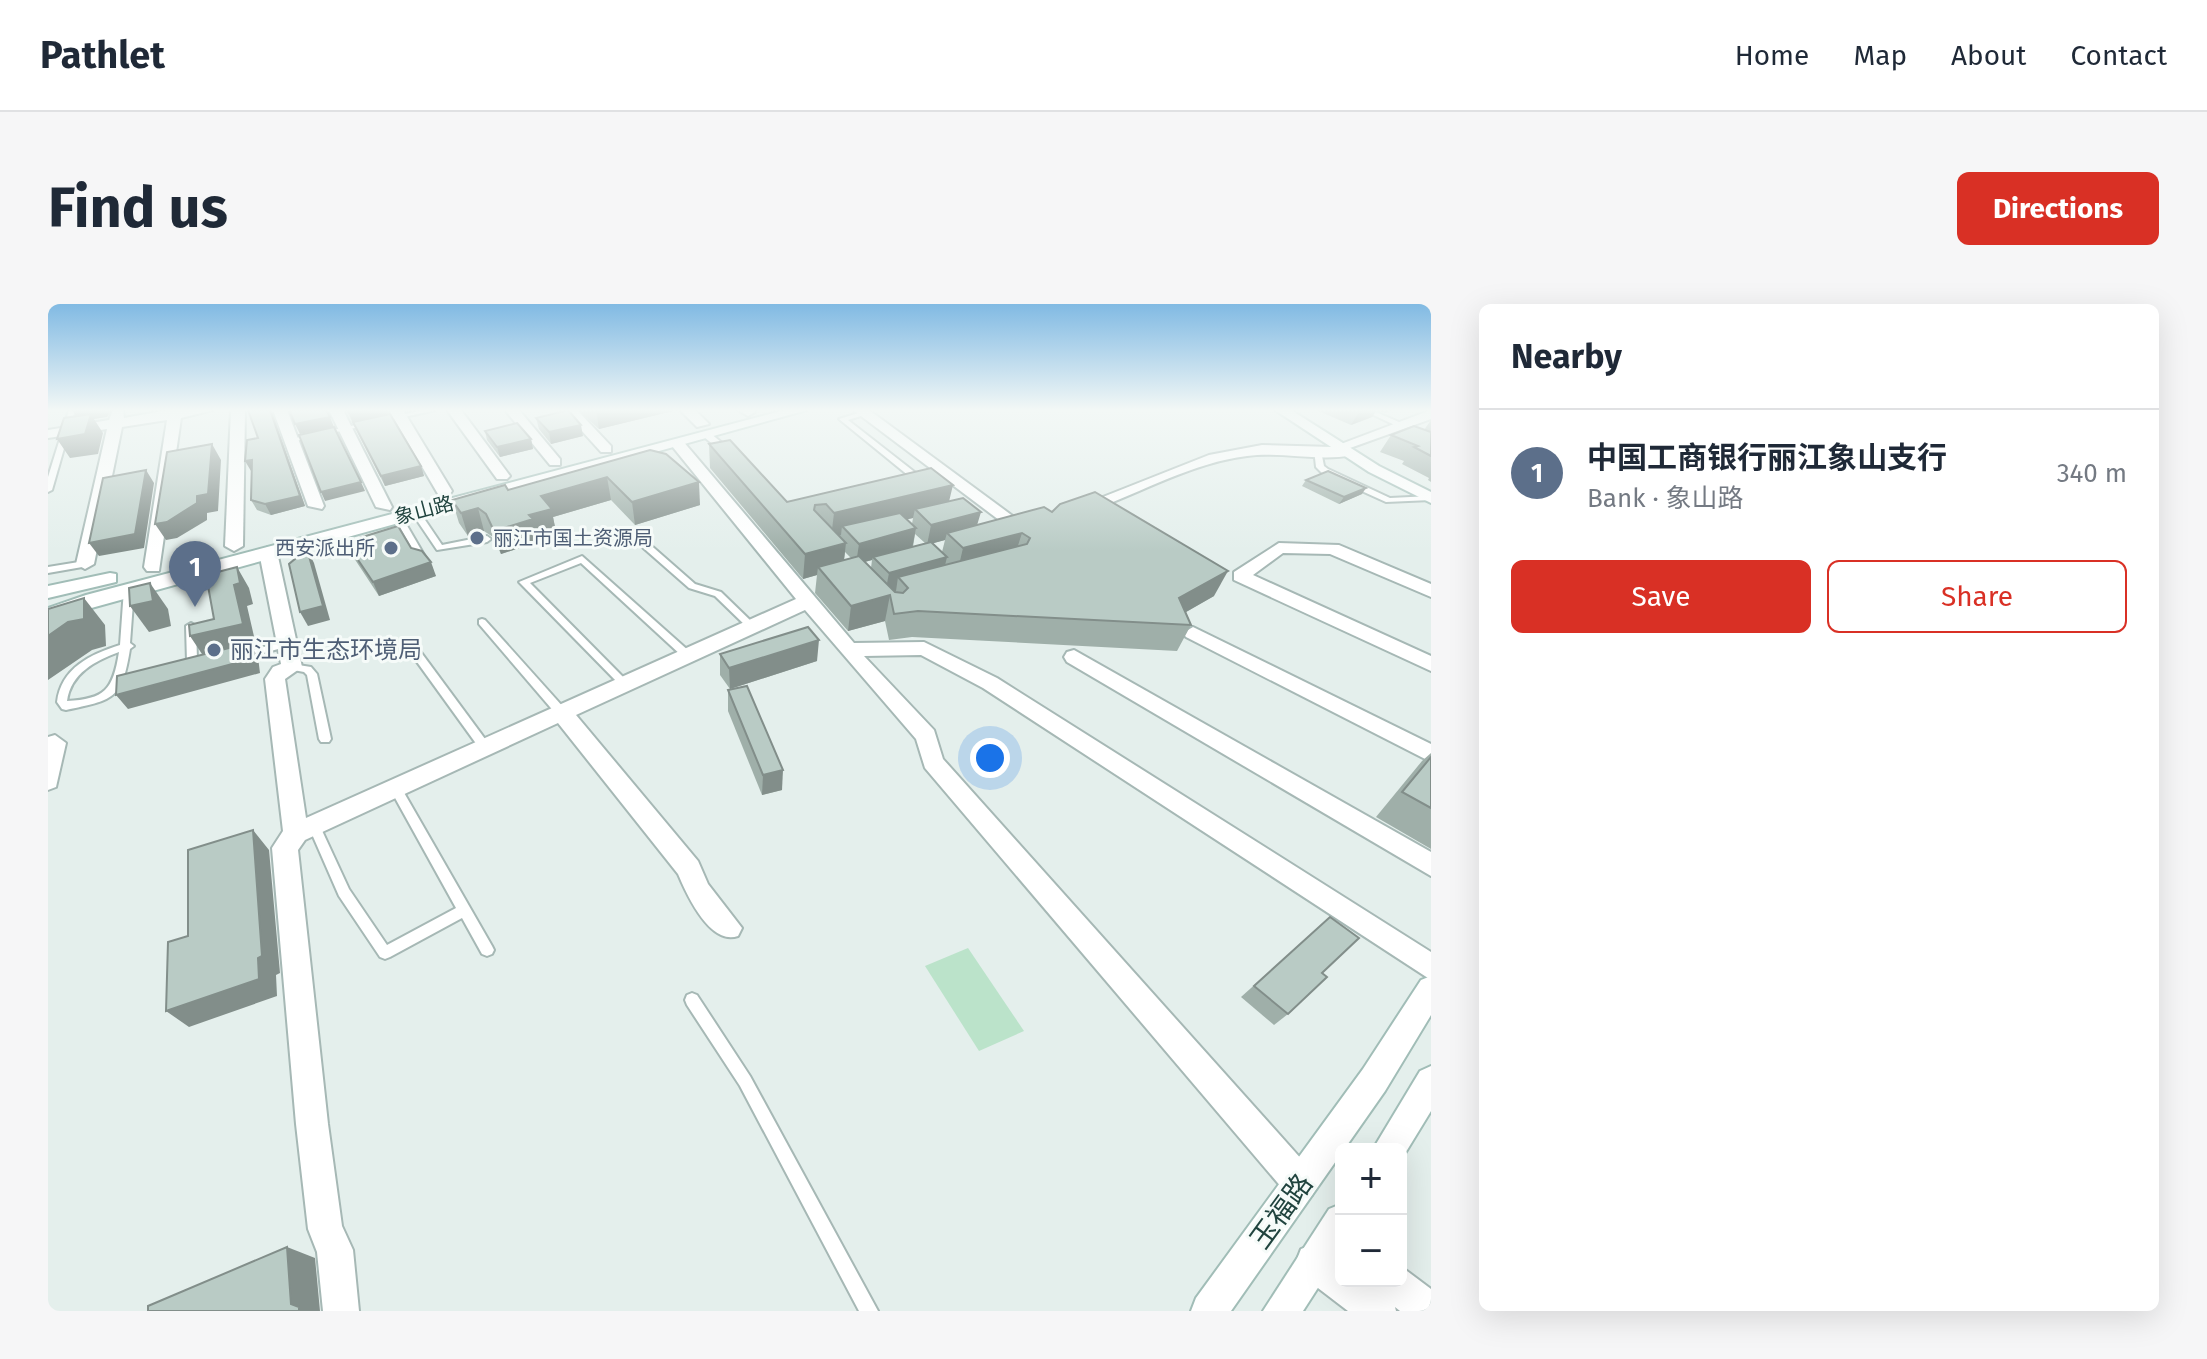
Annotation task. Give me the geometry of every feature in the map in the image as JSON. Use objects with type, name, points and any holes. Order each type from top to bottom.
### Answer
[{"type":"street","points":[[85,564],[108,457]]},
{"type":"street","points":[[153,567],[169,457]]},
{"type":"street","points":[[234,546],[237,457]]},
{"type":"street","points":[[297,457],[316,506]]},
{"type":"street","points":[[361,457],[391,512]]},
{"type":"street","points":[[424,457],[444,491]]},
{"type":"street","points":[[488,457],[502,476]]},
{"type":"street","points":[[551,457],[555,462]]},
{"type":"street","name":"象山路","points":[[48,614],[268,552],[391,512],[444,491],[575,457]]},
{"type":"street","name":"象山路","points":[[48,592],[234,546],[391,512],[416,513],[625,457]]},
{"type":"street","points":[[689,457],[806,592],[848,650],[926,736],[933,762],[1300,1183]]},
{"type":"street","points":[[920,457],[1013,530],[1038,523]]},
{"type":"street","points":[[1065,514],[1221,457]]},
{"type":"street","points":[[1356,457],[1431,498]]},
{"type":"street","points":[[1431,591],[1333,549],[1279,548],[1240,576],[1431,664]]},
{"type":"street","points":[[268,552],[292,667],[280,672],[275,679],[305,829]]},
{"type":"street","points":[[341,1311],[335,1250],[325,1229],[313,1139],[285,848],[305,829],[751,626],[806,592]]},
{"type":"street","points":[[1193,633],[1431,754]]},
{"type":"street","points":[[848,650],[924,648],[939,654],[990,683],[1431,967]]},
{"type":"street","points":[[1074,657],[1431,865]]},
{"type":"street","points":[[560,711],[689,868],[698,890],[728,928]]},
{"type":"street","points":[[48,781],[55,743]]},
{"type":"street","name":"玉福路","points":[[1209,1311],[1374,1080],[1431,989]]},
{"type":"street","points":[[1394,1143],[1426,1102]]},
{"type":"street","points":[[1281,1311],[1332,1241],[1378,1311]]},
{"type":"street","points":[[1398,1287],[1430,1311]]},
{"type":"lane","points":[[48,490],[58,457]]},
{"type":"lane","points":[[891,457],[927,486]]},
{"type":"lane","points":[[1318,457],[1320,467],[1325,471],[1389,500],[1431,498]]},
{"type":"lane","points":[[391,512],[423,560]]},
{"type":"lane","points":[[416,513],[440,548],[487,539]]},
{"type":"lane","points":[[635,536],[692,586],[718,594],[751,626]]},
{"type":"lane","points":[[623,682],[524,582],[582,559],[686,654]]},
{"type":"lane","points":[[48,570],[85,564]]},
{"type":"lane","points":[[129,589],[129,646],[107,695],[66,706],[62,702],[68,680],[80,668],[129,646]]},
{"type":"lane","points":[[482,622],[560,711]]},
{"type":"lane","points":[[191,626],[192,662],[203,665],[217,661]]},
{"type":"lane","points":[[231,658],[287,644]]},
{"type":"lane","points":[[416,653],[484,746]]},
{"type":"lane","points":[[292,667],[307,669],[312,674],[325,739]]},
{"type":"lane","points":[[395,787],[487,950]]},
{"type":"lane","points":[[305,829],[385,953],[464,910]]},
{"type":"lane","points":[[692,1000],[745,1081],[869,1311]]},
{"type":"green space","points":[[968,948],[1024,1031],[979,1051],[925,966]]},
{"type":"building","points":[[166,457],[211,457],[208,494],[197,496],[197,503],[167,522],[155,524]]},
{"type":"building","points":[[245,457],[286,457],[300,496],[265,504],[251,500],[252,460],[245,461]]},
{"type":"building","points":[[307,457],[349,457],[361,482],[321,492]]},
{"type":"building","points":[[371,457],[416,457],[421,466],[381,476]]},
{"type":"building","points":[[625,457],[670,457],[699,482],[632,502],[607,477],[541,496],[552,509],[529,515],[533,519],[494,531],[486,514],[478,508],[461,513],[452,500],[505,485],[508,490]]},
{"type":"building","points":[[720,457],[746,457],[787,502],[931,468],[953,485],[834,513],[826,504],[815,505],[814,510],[846,543],[805,554]]},
{"type":"building","points":[[146,470],[135,534],[89,543],[103,478]]},
{"type":"building","points":[[1328,471],[1366,488],[1344,497],[1306,480]]},
{"type":"building","points":[[1095,492],[1228,571],[1179,598],[1191,625],[918,611],[894,614],[890,595],[851,606],[818,567],[859,556],[895,592],[903,593],[908,588],[898,577],[1027,544],[1030,538],[1022,533],[963,548],[947,533],[1044,507],[1052,512],[1060,504]]},
{"type":"building","points":[[963,498],[981,512],[931,525],[915,509]]},
{"type":"building","points":[[900,513],[916,528],[859,544],[842,526]]},
{"type":"building","points":[[398,526],[411,548],[422,551],[431,562],[373,582],[346,542]]},
{"type":"building","points":[[931,542],[947,557],[889,573],[873,557]]},
{"type":"building","points":[[307,549],[323,606],[300,612],[289,564]]},
{"type":"building","points":[[237,567],[240,583],[234,585],[243,624],[190,636],[189,625],[214,619],[206,575]]},
{"type":"building","points":[[150,583],[153,601],[130,606],[129,588]]},
{"type":"building","points":[[84,598],[84,619],[68,622],[48,636],[48,609]]},
{"type":"building","points":[[808,627],[819,640],[729,668],[720,654]]},
{"type":"building","points":[[249,643],[251,659],[116,695],[117,676]]},
{"type":"building","points":[[747,686],[783,770],[763,775],[728,690]]},
{"type":"building","points":[[1431,757],[1431,808],[1402,792]]},
{"type":"building","points":[[253,830],[262,956],[258,958],[259,979],[166,1011],[168,942],[188,936],[188,850]]},
{"type":"building","points":[[1330,917],[1359,938],[1322,973],[1327,977],[1288,1014],[1254,986]]},
{"type":"building","points":[[287,1247],[291,1304],[299,1307],[299,1311],[148,1311],[148,1306]]},
{"type":"place","name":"丽江市国土资源局","points":[[477,538]]},
{"type":"place","name":"西安派出所","points":[[391,548]]},
{"type":"place","name":"中国工商银行丽江象山支行","points":[[195,607]]},
{"type":"place","name":"丽江市生态环境局","points":[[214,650]]}]
